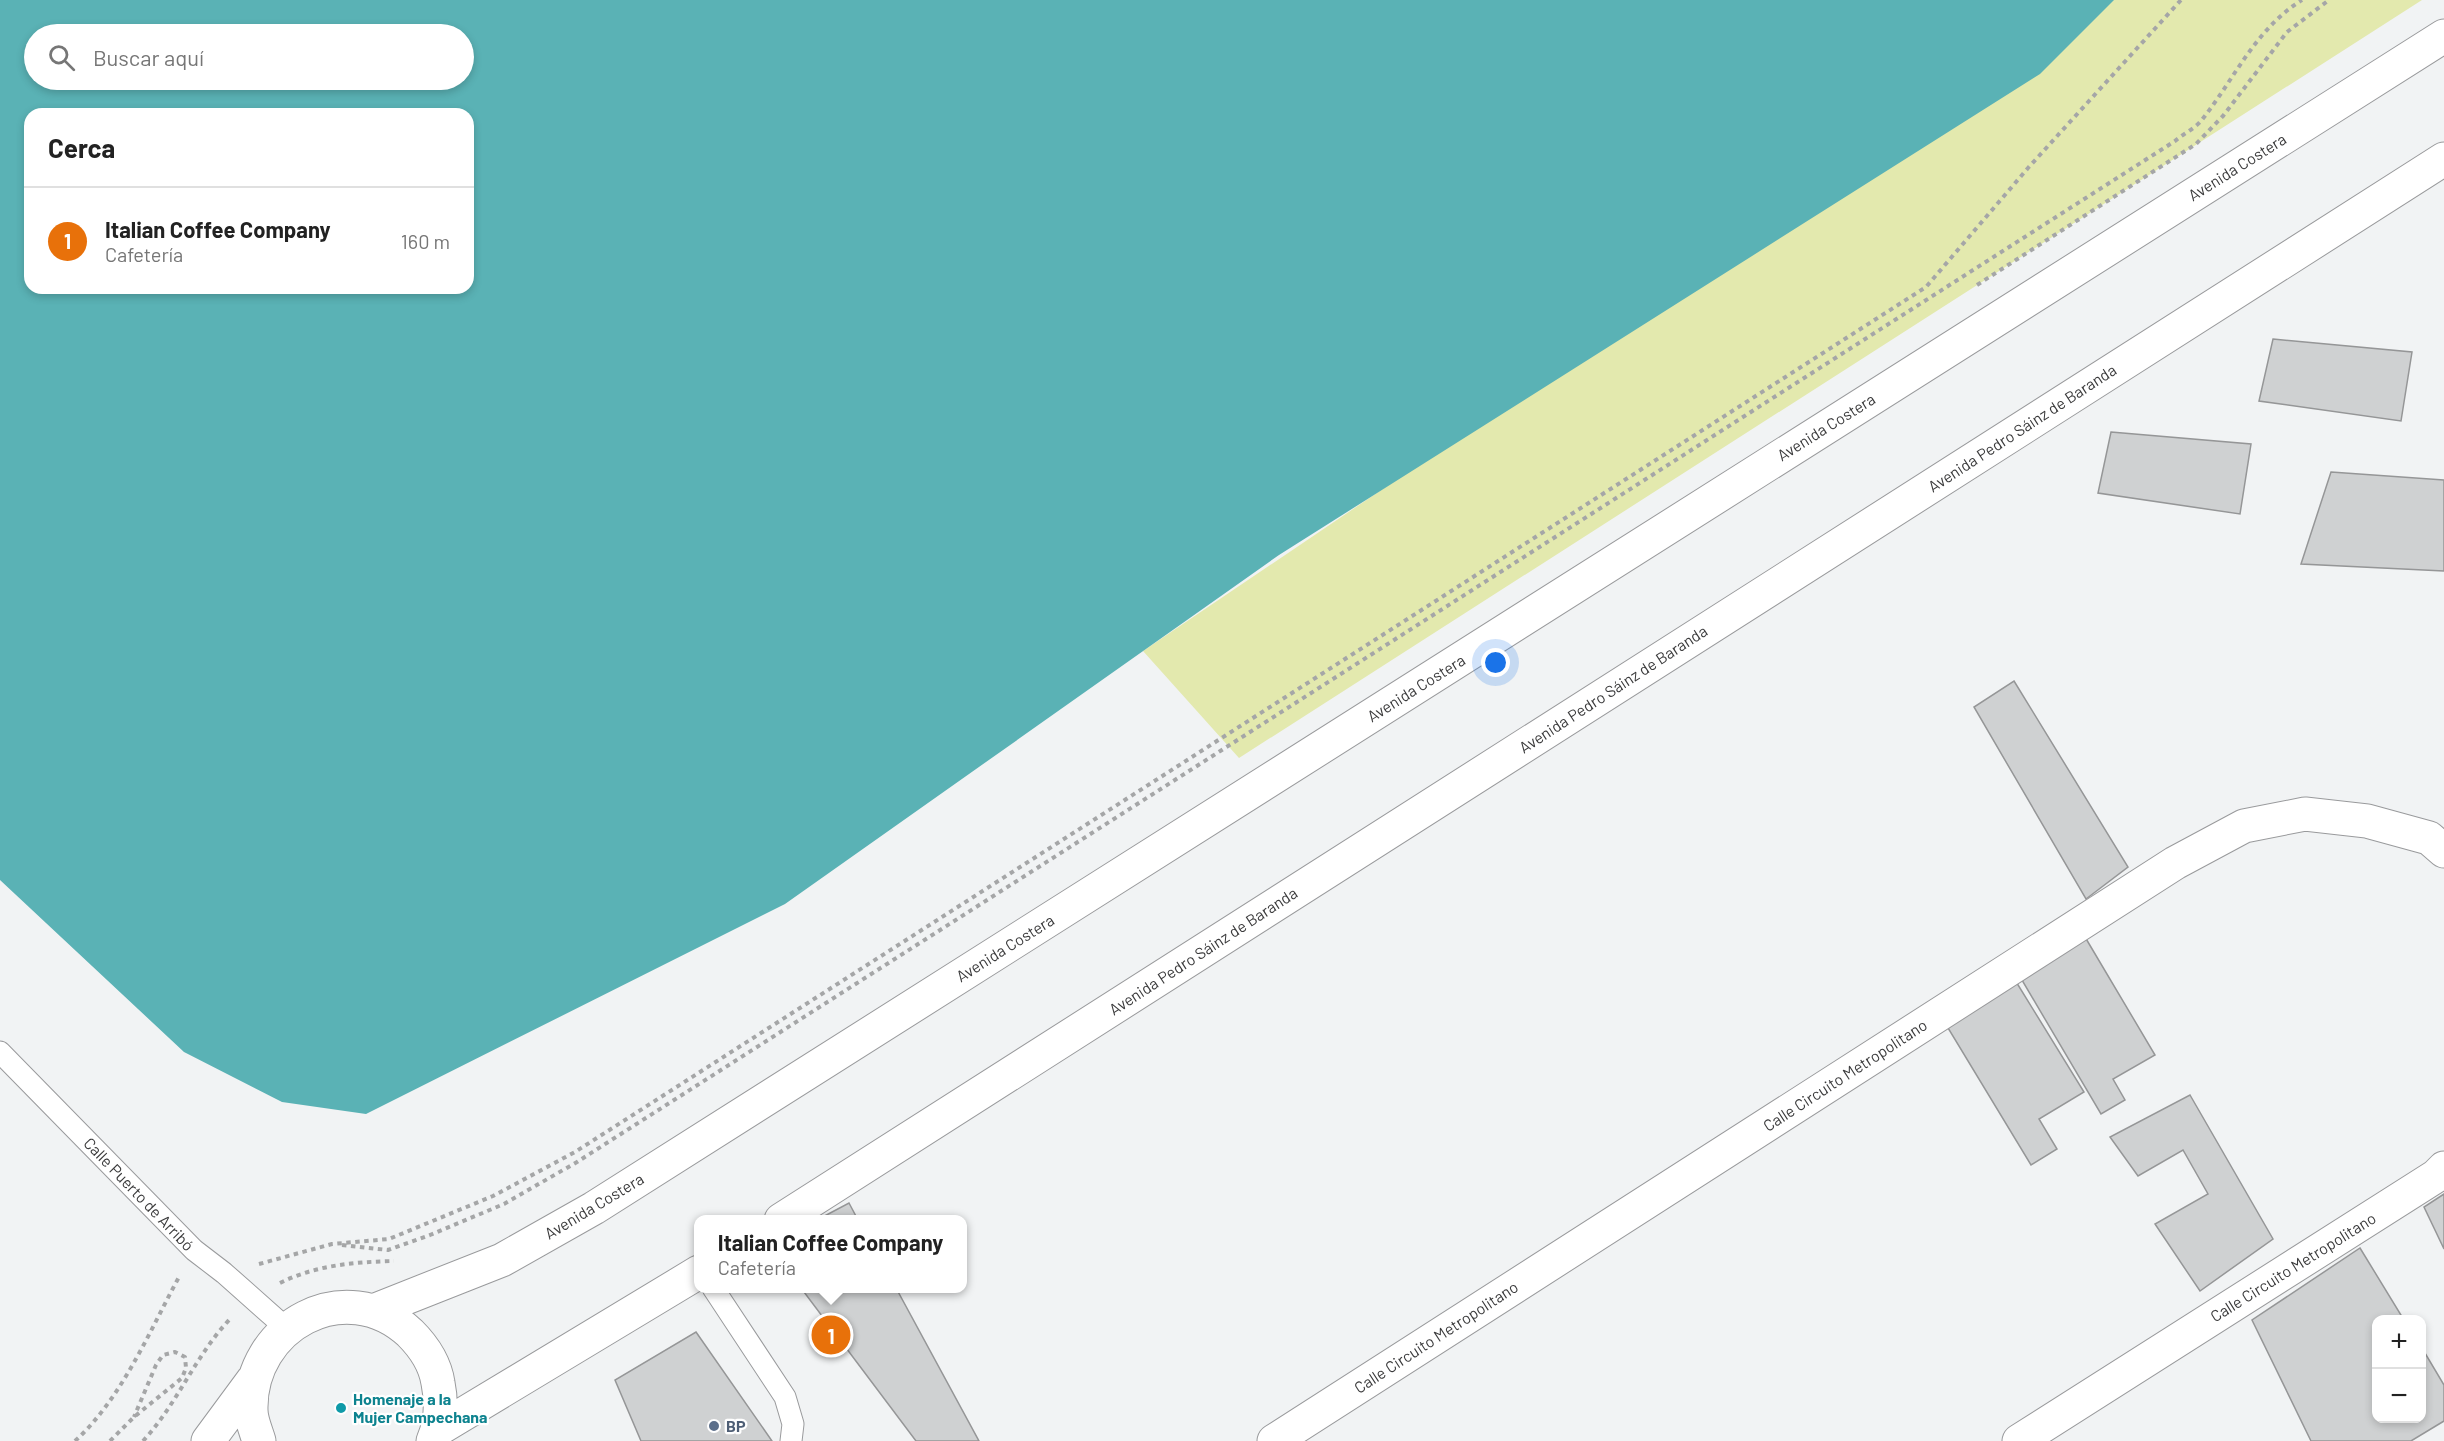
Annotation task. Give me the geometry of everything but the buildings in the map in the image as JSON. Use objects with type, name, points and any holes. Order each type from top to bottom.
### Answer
[{"type":"main road","name":"Avenida Costera","points":[[373,1311],[502,1260],[594,1209],[2444,36]]},
{"type":"main road","name":"Avenida Pedro Sáinz de Baranda","points":[[790,1215],[2444,159]]},
{"type":"main road","name":"Calle Circuito Metropolitano","points":[[1274,1441],[2175,863],[2244,826],[2305,814],[2367,821],[2429,838],[2444,851]]},
{"type":"main road","name":"Calle Circuito Metropolitano","points":[[2019,1441],[2436,1176],[2444,1168]]},
{"type":"main road","points":[[435,1436],[694,1275]]},
{"type":"main road","points":[[208,1441],[253,1380],[265,1351],[286,1328],[312,1313],[342,1307],[373,1311],[400,1324],[422,1344],[436,1371],[441,1400],[435,1436]]},
{"type":"main road","points":[[253,1380],[251,1412],[259,1441]]},
{"type":"lane","name":"Calle Puerto de Arribó","points":[[0,1052],[194,1250],[224,1273],[286,1328]]},
{"type":"lane","points":[[716,1293],[785,1397],[793,1425],[791,1441]]},
{"type":"path","points":[[224,1273],[332,1244],[389,1239],[493,1196],[575,1152],[1926,287],[2028,168],[2181,0]]},
{"type":"path","points":[[332,1244],[388,1250],[504,1204],[577,1162],[2175,141],[2199,123],[2262,34],[2286,10],[2302,0]]},
{"type":"path","points":[[1975,286],[2196,144],[2223,116],[2287,32],[2329,0]]},
{"type":"path","points":[[75,1441],[90,1427],[119,1386],[194,1250]]},
{"type":"path","points":[[143,1441],[163,1419],[216,1334],[251,1298],[298,1274],[345,1262],[396,1261]]},
{"type":"path","points":[[110,1441],[182,1378],[186,1368],[185,1357],[175,1352],[163,1355],[156,1365],[134,1418]]},
{"type":"green space","points":[[2066,0],[2422,0],[1239,758],[1143,651],[1911,132]]},
{"type":"water","points":[[0,0],[2114,0],[2040,74],[1279,555],[785,904],[366,1114],[282,1102],[184,1052],[0,880]]},
{"type":"place","name":"Italian Coffee Company","points":[[831,1335]]},
{"type":"place","name":"Homenaje a la Mujer Campechana","points":[[341,1408]]},
{"type":"place","name":"BP","points":[[714,1426]]}]
